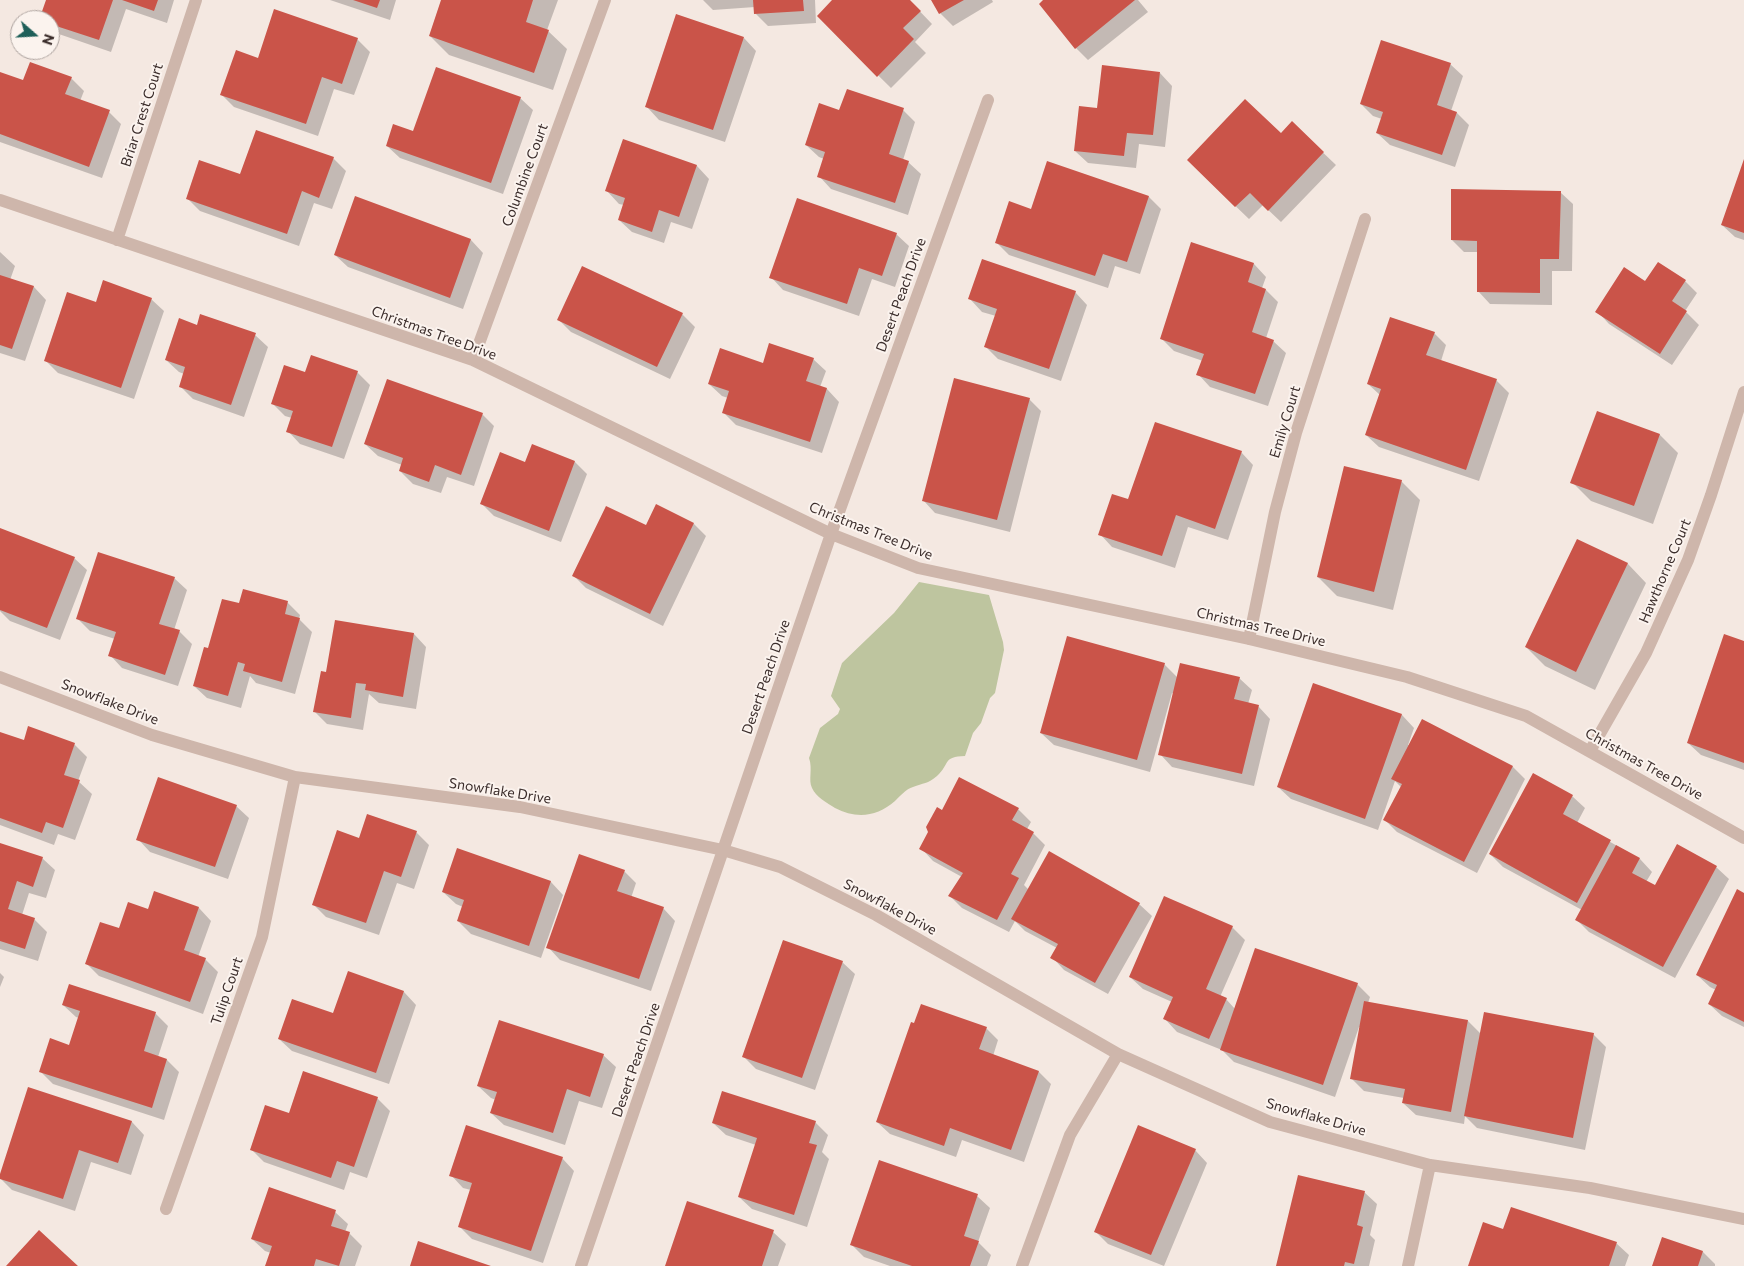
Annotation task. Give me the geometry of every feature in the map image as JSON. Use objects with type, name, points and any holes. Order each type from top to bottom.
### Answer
[{"type":"street","name":"Briar Crest Court","points":[[117,240],[196,0]]},
{"type":"street","name":"Columbine Court","points":[[474,360],[605,0]]},
{"type":"street","name":"Desert Peach Drive","points":[[581,1266],[831,534],[988,100]]},
{"type":"street","name":"Christmas Tree Drive","points":[[0,200],[474,360],[831,534],[918,568],[1249,639],[1408,677],[1526,716],[1744,838]]},
{"type":"street","name":"Emily Court","points":[[1249,639],[1275,512],[1292,451],[1365,219]]},
{"type":"street","name":"Hawthorne Court","points":[[1590,751],[1646,654],[1688,560],[1744,392]]},
{"type":"street","name":"Snowflake Drive","points":[[0,677],[152,735],[295,777],[520,807],[723,850],[780,867],[876,915],[1118,1054],[1270,1122],[1430,1165],[1590,1188],[1744,1219]]},
{"type":"street","name":"Tulip Court","points":[[166,1210],[262,937],[295,777]]},
{"type":"street","points":[[1022,1266],[1070,1135],[1118,1054]]},
{"type":"street","points":[[1408,1266],[1430,1165]]},
{"type":"green space","points":[[919,582],[989,595],[1004,650],[995,693],[990,698],[981,723],[973,733],[965,756],[950,759],[934,779],[908,789],[881,810],[866,815],[843,812],[825,802],[814,791],[811,785],[809,758],[820,728],[838,714],[840,709],[831,696],[842,663],[894,613]]},
{"type":"building","points":[[46,0],[113,0],[99,40],[60,27],[60,10],[42,10]]},
{"type":"building","points":[[122,0],[158,0],[154,11]]},
{"type":"building","points":[[353,0],[380,0],[377,8]]},
{"type":"building","points":[[441,0],[533,0],[526,22],[549,30],[534,73],[429,36]]},
{"type":"building","points":[[753,0],[803,0],[804,11],[754,14]]},
{"type":"building","points":[[832,0],[910,0],[921,11],[903,28],[914,39],[877,77],[817,16]]},
{"type":"building","points":[[931,0],[964,0],[939,14]]},
{"type":"building","points":[[1043,0],[1135,0],[1075,49],[1039,4]]},
{"type":"building","points":[[274,9],[358,38],[342,84],[322,77],[306,124],[220,95],[236,50],[258,58]]},
{"type":"building","points":[[676,14],[744,37],[713,130],[645,107]]},
{"type":"building","points":[[1381,40],[1451,63],[1437,105],[1457,112],[1442,155],[1376,133],[1383,112],[1360,104]]},
{"type":"building","points":[[30,62],[72,77],[65,94],[110,110],[89,167],[0,134],[0,72],[23,80]]},
{"type":"building","points":[[1102,65],[1160,72],[1153,135],[1127,133],[1124,156],[1074,151],[1079,106],[1097,108]]},
{"type":"building","points":[[436,67],[521,97],[491,183],[386,146],[393,124],[413,131]]},
{"type":"building","points":[[847,89],[904,108],[889,154],[909,161],[895,203],[817,177],[825,152],[805,145],[819,103],[839,110]]},
{"type":"building","points":[[1245,99],[1281,133],[1292,121],[1324,152],[1268,211],[1250,193],[1235,207],[1187,160]]},
{"type":"building","points":[[256,130],[334,157],[319,198],[302,191],[287,234],[186,199],[199,160],[240,174]]},
{"type":"building","points":[[623,139],[697,165],[679,217],[659,210],[652,232],[618,220],[625,198],[605,191]]},
{"type":"building","points":[[1744,159],[1744,233],[1721,225]]},
{"type":"building","points":[[1047,161],[1149,196],[1127,262],[1103,254],[1095,276],[995,243],[1009,201],[1031,209]]},
{"type":"building","points":[[1451,189],[1561,191],[1559,259],[1540,259],[1540,293],[1477,292],[1477,241],[1451,240]]},
{"type":"building","points":[[355,196],[471,239],[450,298],[334,255]]},
{"type":"building","points":[[797,198],[897,233],[882,276],[859,268],[847,304],[769,278]]},
{"type":"building","points":[[1191,242],[1254,263],[1248,282],[1266,289],[1252,332],[1274,340],[1255,394],[1196,375],[1204,354],[1160,339]]},
{"type":"building","points":[[982,259],[1076,291],[1049,369],[984,347],[997,309],[968,299]]},
{"type":"building","points":[[1658,262],[1686,280],[1672,301],[1687,311],[1660,354],[1595,312],[1624,267],[1645,281]]},
{"type":"building","points":[[582,266],[683,313],[657,367],[557,320]]},
{"type":"building","points":[[0,275],[34,286],[12,349],[0,345]]},
{"type":"building","points":[[103,280],[152,298],[121,388],[44,361],[67,292],[96,302]]},
{"type":"building","points":[[200,314],[256,333],[231,405],[179,387],[185,367],[165,360],[179,318],[197,325]]},
{"type":"building","points":[[1390,317],[1435,332],[1426,355],[1497,379],[1466,470],[1365,435],[1381,389],[1367,384]]},
{"type":"building","points":[[769,343],[814,358],[806,381],[827,388],[810,442],[722,413],[729,391],[708,384],[720,348],[763,363]]},
{"type":"building","points":[[311,355],[358,371],[332,447],[286,432],[293,411],[271,404],[284,365],[305,372]]},
{"type":"building","points":[[954,378],[1030,398],[997,520],[922,501]]},
{"type":"building","points":[[387,379],[483,413],[461,475],[435,465],[429,482],[399,471],[403,458],[364,444]]},
{"type":"building","points":[[1597,411],[1660,434],[1634,506],[1570,483]]},
{"type":"building","points":[[1155,422],[1242,451],[1215,529],[1176,515],[1162,556],[1098,535],[1112,494],[1128,499]]},
{"type":"building","points":[[532,444],[575,461],[549,531],[480,504],[500,452],[525,462]]},
{"type":"building","points":[[1344,466],[1402,480],[1374,592],[1317,577]]},
{"type":"building","points":[[656,504],[694,523],[650,614],[572,576],[606,506],[646,525]]},
{"type":"building","points":[[0,528],[75,557],[47,628],[0,610]]},
{"type":"building","points":[[1577,539],[1628,563],[1576,672],[1525,647]]},
{"type":"building","points":[[98,552],[175,577],[159,624],[180,630],[165,675],[108,656],[116,632],[76,619]]},
{"type":"building","points":[[243,589],[288,601],[285,614],[300,618],[282,682],[243,671],[245,664],[238,662],[228,696],[193,686],[204,647],[208,648],[222,599],[239,603]]},
{"type":"building","points":[[335,620],[414,633],[403,697],[365,690],[366,684],[356,683],[351,718],[313,712],[321,671],[326,672]]},
{"type":"building","points":[[1724,634],[1744,641],[1744,763],[1687,743]]},
{"type":"building","points":[[1067,636],[1165,663],[1137,760],[1040,733]]},
{"type":"building","points":[[1180,663],[1240,677],[1234,699],[1259,705],[1242,774],[1158,755]]},
{"type":"building","points":[[1313,683],[1402,714],[1365,819],[1277,787]]},
{"type":"building","points":[[1422,719],[1513,766],[1464,862],[1383,820],[1402,784],[1391,779]]},
{"type":"building","points":[[28,726],[75,743],[64,775],[80,780],[63,828],[46,822],[42,833],[0,818],[0,732],[24,740]]},
{"type":"building","points":[[1533,773],[1573,795],[1563,814],[1611,840],[1577,903],[1489,854]]},
{"type":"building","points":[[158,777],[237,805],[215,867],[136,840]]},
{"type":"building","points":[[959,777],[1019,808],[1012,820],[1034,832],[1011,874],[1019,878],[997,920],[948,896],[963,873],[919,849],[928,832],[926,827],[937,807],[942,810]]},
{"type":"building","points":[[367,814],[417,831],[401,877],[384,871],[366,923],[312,905],[337,830],[359,838]]},
{"type":"building","points":[[0,843],[43,857],[33,887],[17,881],[8,909],[35,918],[25,949],[0,941]]},
{"type":"building","points":[[1677,844],[1717,866],[1663,967],[1575,920],[1616,845],[1640,858],[1632,873],[1655,885]]},
{"type":"building","points":[[457,848],[551,881],[529,946],[457,921],[464,900],[442,892]]},
{"type":"building","points":[[1049,851],[1140,903],[1095,983],[1050,958],[1058,944],[1011,919]]},
{"type":"building","points":[[579,854],[625,870],[617,891],[664,907],[639,979],[546,948]]},
{"type":"building","points":[[1737,889],[1744,893],[1744,1022],[1708,1004],[1717,985],[1696,975]]},
{"type":"building","points":[[154,891],[199,907],[184,950],[206,958],[190,1002],[85,964],[100,922],[119,928],[128,902],[148,909]]},
{"type":"building","points":[[1164,896],[1233,926],[1206,989],[1227,998],[1209,1039],[1163,1019],[1173,997],[1129,977]]},
{"type":"building","points":[[783,940],[843,961],[802,1078],[742,1057]]},
{"type":"building","points":[[1255,948],[1358,983],[1323,1085],[1220,1050]]},
{"type":"building","points":[[348,971],[404,991],[376,1073],[278,1039],[292,999],[333,1013]]},
{"type":"building","points":[[69,984],[156,1012],[144,1051],[167,1059],[152,1108],[39,1072],[50,1038],[69,1045],[80,1011],[62,1005]]},
{"type":"building","points":[[1364,1001],[1468,1020],[1451,1112],[1402,1103],[1405,1089],[1350,1079]]},
{"type":"building","points":[[921,1004],[987,1027],[979,1049],[1039,1071],[1011,1150],[950,1128],[944,1146],[876,1122],[911,1022],[914,1023]]},
{"type":"building","points":[[1484,1012],[1594,1033],[1573,1138],[1464,1116]]},
{"type":"building","points":[[499,1020],[604,1054],[590,1097],[567,1089],[553,1133],[490,1113],[497,1092],[477,1086]]},
{"type":"building","points":[[303,1071],[378,1097],[354,1167],[337,1161],[331,1178],[250,1150],[265,1105],[289,1113]]},
{"type":"building","points":[[28,1087],[132,1121],[118,1163],[79,1150],[63,1199],[0,1179]]},
{"type":"building","points":[[722,1091],[816,1121],[809,1143],[817,1145],[794,1215],[738,1197],[757,1138],[712,1123]]},
{"type":"building","points":[[466,1125],[563,1157],[531,1251],[458,1227],[472,1183],[449,1176]]},
{"type":"building","points":[[1138,1125],[1196,1149],[1151,1255],[1094,1232]]},
{"type":"building","points":[[879,1160],[978,1194],[964,1236],[979,1241],[970,1266],[912,1266],[850,1245]]},
{"type":"building","points":[[1298,1175],[1365,1191],[1357,1225],[1363,1227],[1354,1264],[1345,1262],[1344,1266],[1276,1266]]},
{"type":"building","points":[[269,1187],[336,1210],[331,1226],[350,1232],[339,1266],[316,1259],[314,1266],[265,1266],[272,1246],[251,1239]]},
{"type":"building","points":[[687,1201],[774,1230],[762,1266],[665,1266]]},
{"type":"building","points":[[1511,1207],[1617,1242],[1609,1266],[1468,1266],[1483,1222],[1503,1229]]},
{"type":"building","points":[[39,1230],[78,1266],[6,1266]]},
{"type":"building","points":[[1662,1237],[1703,1251],[1698,1266],[1652,1266]]},
{"type":"building","points":[[418,1241],[491,1266],[410,1266]]}]
